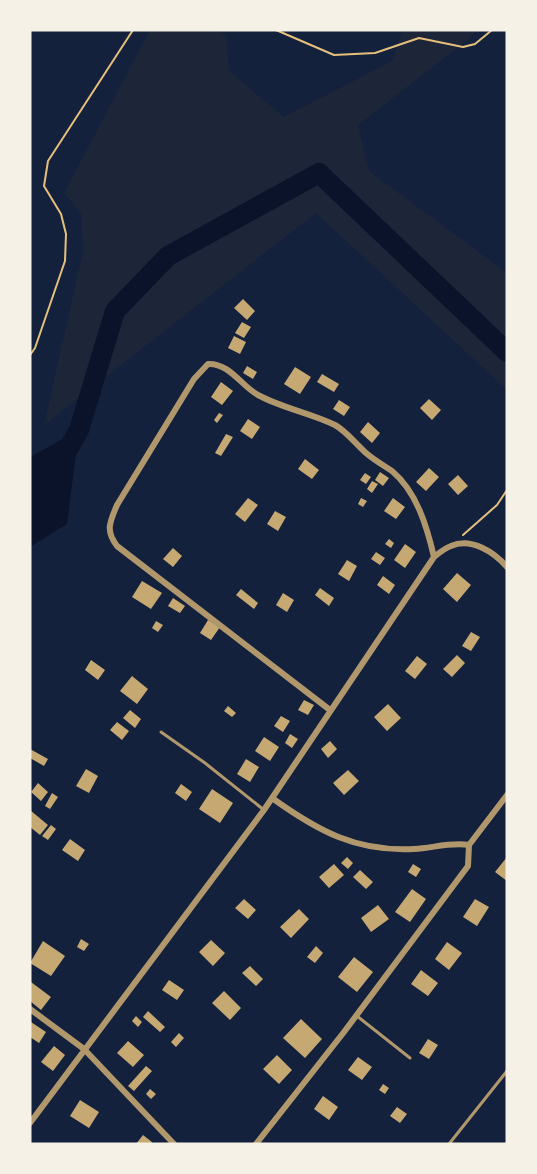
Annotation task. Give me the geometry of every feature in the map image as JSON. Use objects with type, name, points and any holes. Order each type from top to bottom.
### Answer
[{"type":"street","points":[[330,710],[117,546],[110,537],[110,524],[117,505],[194,379],[208,364],[214,364],[225,369],[255,394],[336,426],[402,482],[428,529],[434,556]]},
{"type":"street","points":[[30,1123],[264,810],[434,556],[453,545],[475,544],[507,567]]},
{"type":"street","points":[[256,1144],[468,866],[469,845],[507,795]]},
{"type":"street","points":[[272,798],[302,820],[353,844],[414,849],[456,843],[469,845]]},
{"type":"street","points":[[30,1009],[84,1049],[174,1144]]},
{"type":"lane","points":[[160,732],[206,763],[264,810]]},
{"type":"lane","points":[[356,1015],[410,1058]]},
{"type":"lane","points":[[449,1144],[507,1071]]},
{"type":"path","points":[[30,355],[35,348],[66,261],[66,234],[61,214],[44,186],[48,161],[133,30]]},
{"type":"path","points":[[276,30],[334,55],[375,53],[419,38],[463,47],[475,44],[492,30]]},
{"type":"path","points":[[453,545],[497,505],[507,490]]},
{"type":"shaded area","points":[[150,30],[213,30],[226,34],[229,71],[284,117],[392,61],[402,30],[475,30],[470,38],[358,125],[369,171],[507,273],[507,390],[316,213],[44,425],[83,251],[81,214],[64,193]]},
{"type":"shaded area","points":[[79,430],[67,524],[30,547],[30,457]]},
{"type":"building","points":[[243,299],[255,311],[247,320],[234,308]]},
{"type":"building","points":[[242,322],[251,327],[244,338],[235,333]]},
{"type":"building","points":[[234,336],[246,342],[240,354],[228,348]]},
{"type":"building","points":[[247,366],[257,372],[253,379],[243,373]]},
{"type":"building","points":[[295,367],[311,377],[300,394],[284,384]]},
{"type":"building","points":[[322,374],[339,384],[334,392],[317,382]]},
{"type":"building","points":[[221,382],[233,391],[222,405],[211,397]]},
{"type":"building","points":[[429,399],[441,410],[432,420],[420,408]]},
{"type":"building","points":[[339,400],[350,407],[344,416],[333,409]]},
{"type":"building","points":[[219,413],[223,415],[217,423],[214,420]]},
{"type":"building","points":[[248,419],[260,427],[252,439],[240,431]]},
{"type":"building","points":[[368,422],[380,433],[372,443],[360,432]]},
{"type":"building","points":[[226,434],[233,437],[221,456],[215,453]]},
{"type":"building","points":[[305,459],[319,470],[312,479],[298,469]]},
{"type":"building","points":[[429,468],[439,477],[426,491],[416,482]]},
{"type":"building","points":[[380,472],[389,478],[383,486],[375,480]]},
{"type":"building","points":[[365,473],[371,477],[366,484],[360,480]]},
{"type":"building","points":[[458,475],[468,486],[458,495],[448,484]]},
{"type":"building","points":[[372,481],[378,484],[372,493],[367,489]]},
{"type":"building","points":[[248,498],[258,505],[245,522],[235,514]]},
{"type":"building","points":[[361,498],[367,501],[363,507],[358,504]]},
{"type":"building","points":[[393,498],[405,507],[396,519],[384,511]]},
{"type":"building","points":[[275,511],[286,517],[278,531],[267,524]]},
{"type":"building","points":[[389,539],[394,543],[391,548],[385,544]]},
{"type":"building","points":[[405,544],[416,552],[405,568],[394,560]]},
{"type":"building","points":[[173,548],[182,556],[173,567],[163,559]]},
{"type":"building","points":[[376,552],[385,558],[380,565],[371,559]]},
{"type":"building","points":[[347,560],[357,566],[349,581],[338,574]]},
{"type":"building","points":[[457,573],[471,585],[457,602],[443,589]]},
{"type":"building","points":[[383,576],[395,585],[389,594],[377,585]]},
{"type":"building","points":[[142,581],[162,593],[151,609],[132,597]]},
{"type":"building","points":[[320,588],[334,598],[329,606],[315,595]]},
{"type":"building","points":[[241,589],[258,603],[254,609],[236,595]]},
{"type":"building","points":[[283,593],[294,600],[287,612],[276,605]]},
{"type":"building","points":[[173,598],[185,606],[180,613],[168,606]]},
{"type":"building","points":[[208,620],[220,627],[211,640],[200,633]]},
{"type":"building","points":[[156,621],[163,625],[158,632],[152,628]]},
{"type":"building","points":[[471,632],[480,637],[471,651],[462,646]]},
{"type":"building","points":[[457,655],[465,663],[452,677],[443,669]]},
{"type":"building","points":[[417,656],[427,664],[415,679],[405,671]]},
{"type":"building","points":[[91,660],[105,670],[98,680],[85,670]]},
{"type":"building","points":[[132,676],[148,689],[137,704],[120,691]]},
{"type":"building","points":[[304,700],[314,705],[308,715],[298,710]]},
{"type":"building","points":[[388,704],[401,718],[387,731],[374,717]]},
{"type":"building","points":[[228,706],[236,713],[232,717],[224,711]]},
{"type":"building","points":[[130,710],[141,719],[135,728],[123,718]]},
{"type":"building","points":[[281,716],[290,721],[283,732],[274,726]]},
{"type":"building","points":[[117,722],[129,731],[122,740],[110,730]]},
{"type":"building","points":[[290,734],[298,739],[292,748],[285,743]]},
{"type":"building","points":[[264,737],[279,747],[270,761],[255,751]]},
{"type":"building","points":[[330,741],[337,749],[328,758],[321,749]]},
{"type":"building","points":[[30,749],[48,759],[44,766],[30,758]]},
{"type":"building","points":[[246,759],[259,767],[250,782],[237,774]]},
{"type":"building","points":[[86,769],[98,776],[89,793],[76,786]]},
{"type":"building","points":[[348,770],[359,781],[344,795],[333,783]]},
{"type":"building","points":[[38,783],[48,792],[41,801],[31,792]]},
{"type":"building","points":[[181,784],[192,792],[186,801],[175,793]]},
{"type":"building","points":[[212,789],[233,803],[220,823],[199,809]]},
{"type":"building","points":[[52,793],[58,797],[50,809],[45,806]]},
{"type":"building","points":[[30,810],[48,825],[40,835],[30,827]]},
{"type":"building","points":[[51,825],[56,829],[48,840],[42,836]]},
{"type":"building","points":[[70,839],[85,850],[78,861],[62,850]]},
{"type":"building","points":[[347,857],[353,863],[348,869],[341,863]]},
{"type":"building","points":[[507,857],[507,881],[495,872]]},
{"type":"building","points":[[334,864],[344,875],[329,888],[319,877]]},
{"type":"building","points":[[413,864],[421,869],[416,877],[408,872]]},
{"type":"building","points":[[360,870],[373,882],[366,889],[353,877]]},
{"type":"building","points":[[412,889],[426,899],[410,922],[395,912]]},
{"type":"building","points":[[244,899],[256,910],[248,919],[235,908]]},
{"type":"building","points":[[475,899],[489,907],[477,926],[463,917]]},
{"type":"building","points":[[378,905],[389,919],[371,932],[361,918]]},
{"type":"building","points":[[299,909],[309,919],[291,938],[280,927]]},
{"type":"building","points":[[81,939],[89,944],[84,951],[77,947]]},
{"type":"building","points":[[211,940],[225,953],[213,966],[199,952]]},
{"type":"building","points":[[43,941],[65,956],[51,976],[30,963]]},
{"type":"building","points":[[447,942],[462,953],[449,970],[435,959]]},
{"type":"building","points":[[316,946],[323,953],[315,963],[307,957]]},
{"type":"building","points":[[354,957],[373,972],[357,992],[338,977]]},
{"type":"building","points":[[250,966],[263,979],[256,986],[242,973]]},
{"type":"building","points":[[421,970],[438,983],[428,996],[411,984]]},
{"type":"building","points":[[169,980],[184,990],[177,1000],[162,990]]},
{"type":"building","points":[[31,982],[51,997],[41,1010],[30,1001]]},
{"type":"building","points":[[224,991],[241,1008],[230,1020],[212,1003]]},
{"type":"building","points":[[148,1011],[165,1027],[160,1032],[143,1017]]},
{"type":"building","points":[[136,1016],[142,1022],[138,1027],[132,1021]]},
{"type":"building","points":[[301,1019],[322,1039],[305,1058],[283,1038]]},
{"type":"building","points":[[31,1022],[46,1032],[39,1043],[30,1037]]},
{"type":"building","points":[[179,1033],[184,1038],[176,1047],[171,1042]]},
{"type":"building","points":[[428,1039],[438,1045],[429,1059],[419,1053]]},
{"type":"building","points":[[128,1041],[144,1055],[133,1067],[117,1053]]},
{"type":"building","points":[[54,1046],[65,1055],[53,1071],[41,1062]]},
{"type":"building","points":[[277,1055],[292,1070],[279,1084],[263,1069]]},
{"type":"building","points":[[358,1057],[372,1067],[362,1080],[348,1070]]},
{"type":"building","points":[[146,1066],[152,1071],[134,1091],[128,1086]]},
{"type":"building","points":[[383,1084],[389,1088],[385,1094],[379,1090]]},
{"type":"building","points":[[150,1089],[156,1094],[151,1099],[146,1094]]},
{"type":"building","points":[[323,1096],[338,1107],[329,1120],[314,1109]]},
{"type":"building","points":[[80,1100],[99,1112],[89,1128],[70,1116]]},
{"type":"building","points":[[397,1107],[407,1114],[400,1123],[390,1116]]},
{"type":"building","points":[[143,1135],[152,1142],[151,1144],[136,1144]]},
{"type":"waterway","points":[[67,451],[79,430],[115,311],[168,256],[319,173],[507,352]]}]
